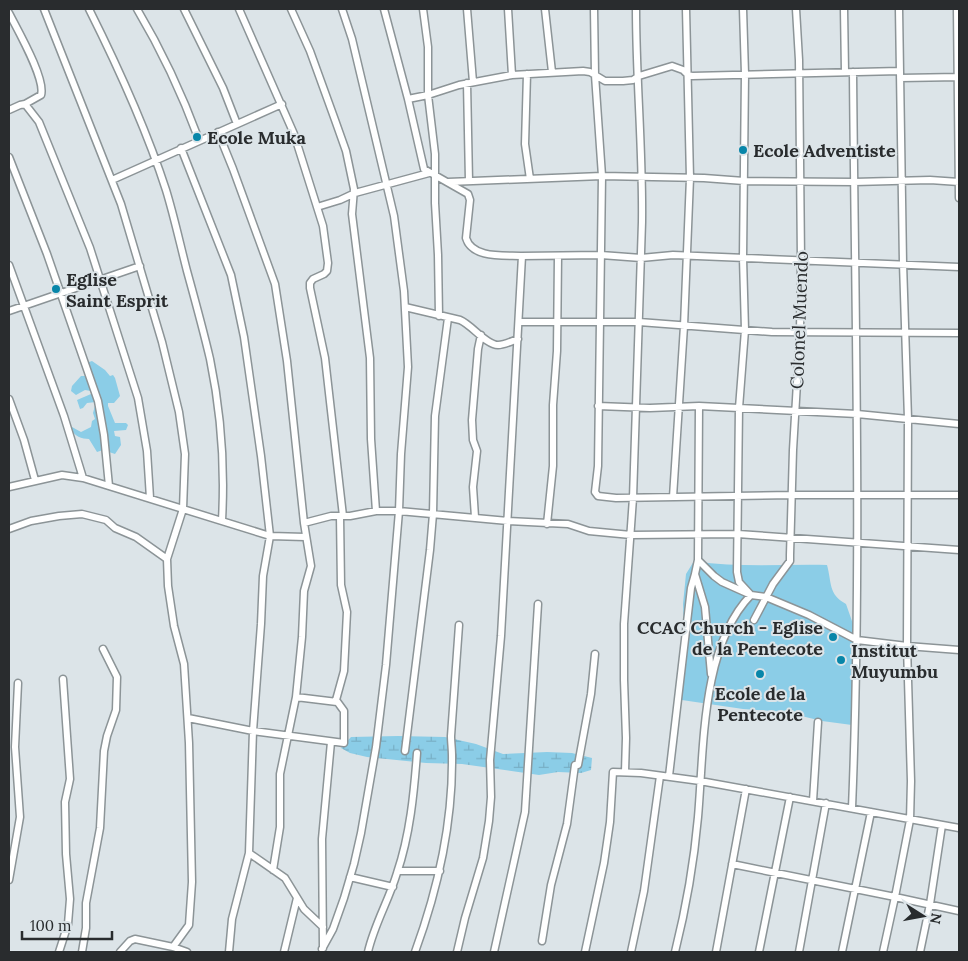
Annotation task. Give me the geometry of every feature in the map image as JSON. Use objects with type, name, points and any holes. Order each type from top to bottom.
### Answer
[{"type":"street","points":[[44,9],[121,204],[162,342],[179,412],[185,454],[183,509],[167,560],[168,586],[174,626],[184,664],[188,718],[192,882],[190,922],[173,947]]},
{"type":"street","points":[[89,9],[116,63],[166,190],[210,361],[222,448],[224,479],[222,520]]},
{"type":"street","points":[[136,9],[162,53],[184,98],[199,140]]},
{"type":"street","points":[[184,9],[223,88],[237,124]]},
{"type":"street","points":[[188,718],[252,731],[344,743],[344,712],[337,702],[344,671],[347,612],[341,585],[342,516],[325,358],[310,288],[310,283],[313,279],[328,271],[323,226],[298,143],[239,9]]},
{"type":"street","points":[[291,9],[310,51],[341,136],[346,151],[354,193],[352,214],[370,358],[376,511]]},
{"type":"street","points":[[322,951],[333,929],[350,877],[361,833],[376,747],[386,665],[399,511],[401,454],[408,367],[405,307],[394,216],[352,39],[342,9]]},
{"type":"street","points":[[384,9],[424,169],[468,194],[470,200],[466,238],[467,243],[477,252],[522,256],[602,255],[641,258],[659,255],[686,255],[854,263],[903,263],[959,267]]},
{"type":"street","points":[[423,9],[428,47],[428,95],[435,154],[432,175],[439,316]]},
{"type":"street","points":[[467,9],[470,83],[469,181]]},
{"type":"street","points":[[508,9],[512,75]]},
{"type":"street","points":[[545,9],[552,72]]},
{"type":"street","points":[[594,9],[595,75],[602,176],[598,466],[594,492],[598,496],[633,498],[792,495],[959,495]]},
{"type":"street","points":[[625,772],[624,624],[633,498],[641,258],[642,178],[636,9]]},
{"type":"street","points":[[673,497],[684,326],[690,178],[686,9]]},
{"type":"street","points":[[743,9],[745,74],[744,330],[739,408],[738,578],[739,582],[751,595]]},
{"type":"street","name":"Colonel Muendo","points":[[754,620],[782,570],[790,561],[802,260],[796,9]]},
{"type":"street","points":[[844,9],[845,72]]},
{"type":"street","points":[[883,952],[910,820],[911,781],[907,646],[908,420],[903,263],[899,9]]},
{"type":"street","points":[[957,9],[959,198]]},
{"type":"street","points":[[9,13],[26,45],[42,83],[41,95],[9,110]]},
{"type":"street","points":[[408,99],[470,83],[512,75],[584,71],[608,82],[633,80],[639,76],[672,66],[682,70],[688,76],[853,72],[958,77]]},
{"type":"street","points":[[852,808],[856,712],[858,414],[854,263],[853,72]]},
{"type":"street","points":[[527,74],[525,144],[530,178]]},
{"type":"street","points":[[25,104],[39,122],[90,248],[138,398],[147,451],[150,498]]},
{"type":"street","points":[[112,180],[282,104]]},
{"type":"street","points":[[218,132],[275,284],[287,361],[305,538],[311,566],[304,590],[302,637],[296,697],[280,777],[280,827],[274,870]]},
{"type":"street","points":[[182,148],[231,275],[244,337],[270,536],[262,593],[252,731],[249,853],[232,919],[229,952]]},
{"type":"street","points":[[9,157],[47,254],[98,401],[104,435],[109,486]]},
{"type":"street","points":[[317,207],[387,183],[432,175]]},
{"type":"street","points":[[445,182],[602,176],[801,182],[930,180],[959,182]]},
{"type":"street","points":[[457,952],[483,858],[489,821],[491,797],[490,760],[501,636],[522,256]]},
{"type":"street","points":[[547,524],[554,466],[553,405],[557,351],[558,256]]},
{"type":"street","points":[[9,265],[64,416],[83,478]]},
{"type":"street","points":[[9,311],[140,266]]},
{"type":"street","points":[[405,307],[467,324],[495,345],[518,339]]},
{"type":"street","points":[[405,751],[430,550],[433,514],[435,416],[448,318]]},
{"type":"street","points":[[519,322],[600,321],[800,332],[906,331],[959,333]]},
{"type":"street","points":[[475,517],[473,487],[477,451],[473,440],[472,420],[478,349],[481,335]]},
{"type":"street","points":[[9,399],[24,440],[35,480]]},
{"type":"street","points":[[598,406],[635,408],[699,406],[858,414],[959,424]]},
{"type":"street","points":[[669,776],[687,615],[698,560],[699,406]]},
{"type":"street","points":[[9,487],[35,480],[62,476],[83,478],[270,536],[305,538]]},
{"type":"street","points":[[304,523],[325,517],[376,511],[399,511],[475,517],[508,522],[568,524],[589,531],[631,535],[738,534],[959,550]]},
{"type":"street","points":[[9,529],[31,521],[85,514],[106,520],[113,527],[136,537],[167,560]]},
{"type":"street","points":[[698,560],[722,582],[751,595],[766,597],[809,615],[857,640],[959,650]]},
{"type":"street","points":[[695,574],[705,607],[711,682]]},
{"type":"street","points":[[676,952],[688,896],[704,726],[711,682],[731,620],[739,606],[751,595]]},
{"type":"street","points":[[494,952],[525,812],[538,604]]},
{"type":"street","points":[[416,952],[428,918],[440,871],[450,810],[451,736],[459,625]]},
{"type":"street","points":[[82,952],[86,928],[86,902],[100,828],[104,751],[116,710],[117,677],[104,649]]},
{"type":"street","points":[[542,941],[551,886],[567,824],[591,694],[595,654]]},
{"type":"street","points":[[59,952],[68,924],[70,898],[66,854],[65,802],[70,779],[63,679]]},
{"type":"street","points":[[9,880],[12,852],[20,814],[15,747],[18,683]]},
{"type":"street","points":[[296,697],[337,702]]},
{"type":"street","points":[[813,801],[818,722]]},
{"type":"street","points":[[322,951],[322,839],[331,742]]},
{"type":"street","points":[[368,952],[398,871],[410,818],[417,753]]},
{"type":"street","points":[[585,952],[604,863],[610,822],[613,772],[669,776],[700,781],[959,828]]},
{"type":"street","points":[[631,952],[644,891],[660,776]]},
{"type":"street","points":[[716,952],[746,789]]},
{"type":"street","points":[[759,952],[790,797]]},
{"type":"street","points":[[799,952],[826,803]]},
{"type":"street","points":[[842,952],[871,812]]},
{"type":"street","points":[[920,952],[930,904],[942,825]]},
{"type":"street","points":[[249,853],[285,878],[306,911],[323,927]]},
{"type":"street","points":[[732,864],[959,911]]},
{"type":"street","points":[[398,871],[440,871]]},
{"type":"street","points":[[350,877],[393,887]]},
{"type":"street","points":[[284,952],[297,898]]},
{"type":"street","points":[[120,952],[130,941],[135,939],[187,952]]},
{"type":"green space","points":[[92,361],[115,378],[120,396],[114,403],[108,403],[108,406],[115,423],[126,423],[128,425],[126,430],[114,431],[115,436],[120,437],[121,445],[115,454],[103,450],[97,452],[89,439],[78,437],[71,429],[72,427],[81,432],[91,427],[92,421],[95,419],[93,413],[96,402],[87,403],[80,409],[77,400],[91,394],[91,391],[85,390],[76,395],[71,391],[72,386],[81,376],[87,376],[87,365]]},
{"type":"green space","points":[[694,561],[744,565],[827,565],[833,592],[846,604],[853,624],[852,725],[822,721],[785,712],[743,709],[675,699],[684,631],[683,604],[686,574]]},
{"type":"green space","points":[[351,737],[445,737],[476,744],[503,754],[572,753],[592,758],[591,770],[581,773],[558,772],[539,775],[462,764],[426,763],[367,757],[350,753],[341,748]]},
{"type":"place","name":"Ecole Muka","points":[[197,137]]},
{"type":"place","name":"Ecole Adventiste","points":[[743,150]]},
{"type":"place","name":"Eglise Saint Esprit","points":[[56,289]]},
{"type":"place","name":"CCAC Church - Eglise de la Pentecote","points":[[833,637]]},
{"type":"place","name":"Institut Muyumbu","points":[[841,660]]},
{"type":"place","name":"Ecole de la Pentecote","points":[[760,674]]}]
